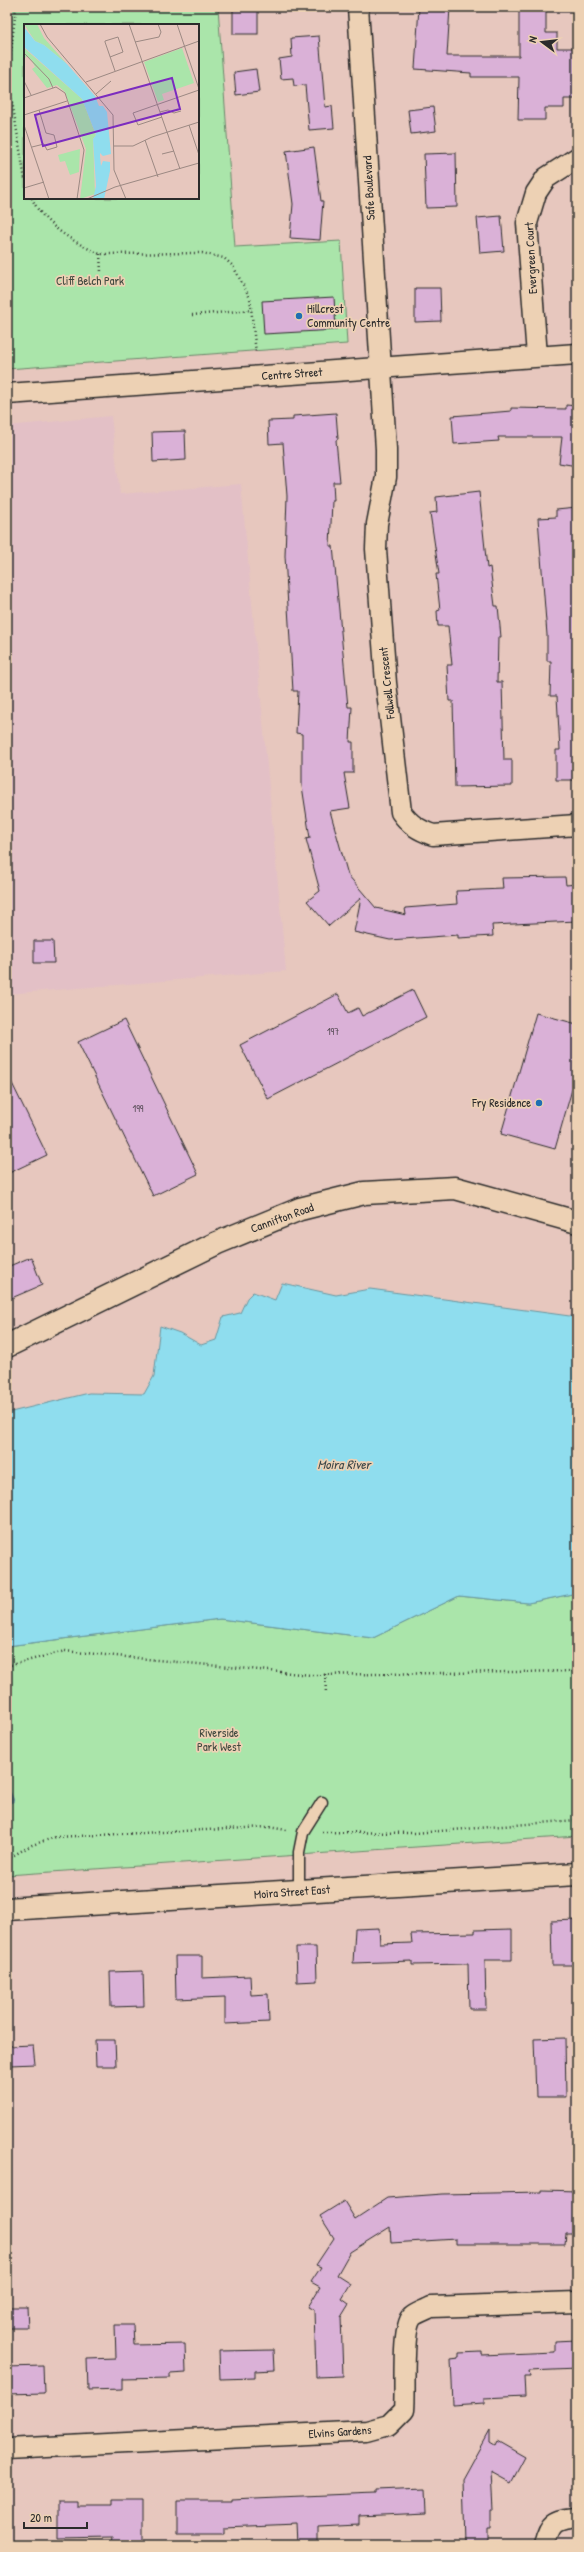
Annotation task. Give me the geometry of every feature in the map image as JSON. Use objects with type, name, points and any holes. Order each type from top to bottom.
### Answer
[{"type":"main road","name":"Cannifton Road","points":[[7,1346],[216,1243],[300,1209],[364,1193],[455,1188],[577,1222]]},
{"type":"main road","name":"Moira Street East","points":[[7,1909],[577,1874]]},
{"type":"street","name":"Safe Boulevard","points":[[358,7],[380,369]]},
{"type":"street","name":"Evergreen Court","points":[[537,356],[527,223],[536,193],[546,178],[577,158]]},
{"type":"street","name":"Centre Street","points":[[7,394],[577,354]]},
{"type":"street","name":"Follwell Crescent","points":[[380,369],[386,477],[377,524],[376,549],[386,683],[401,812],[408,822],[419,830],[434,835],[577,825]]},
{"type":"street","name":"Elvins Gardens","points":[[7,2449],[368,2431],[389,2425],[404,2410],[406,2385],[405,2336],[412,2317],[431,2307],[577,2302]]},
{"type":"street","points":[[544,2545],[548,2529],[560,2519],[577,2518]]},
{"type":"lane","points":[[299,1892],[299,1852],[303,1832],[322,1802]]},
{"type":"path","points":[[16,7],[11,49],[10,89],[24,174]]},
{"type":"path","points":[[7,44],[11,49]]},
{"type":"path","points":[[33,199],[48,221],[86,248],[100,254],[202,253],[224,258],[232,266],[242,281],[252,310],[256,353]]},
{"type":"path","points":[[100,254],[101,272]]},
{"type":"path","points":[[192,315],[252,310]]},
{"type":"path","points":[[7,1666],[65,1651],[311,1675],[577,1671]]},
{"type":"path","points":[[325,1674],[326,1693]]},
{"type":"shaded area","points":[[111,416],[120,494],[241,484],[286,971],[7,994],[7,426]]},
{"type":"green space","name":"Cliff Belch Park","points":[[7,7],[218,7],[235,247],[341,241],[347,344],[7,369]]},
{"type":"green space","name":"Riverside Park West","points":[[577,1593],[577,1836],[7,1875],[7,1646],[220,1619],[373,1638],[459,1596],[528,1603]]},
{"type":"water","name":"Moira River","points":[[282,1283],[336,1295],[370,1289],[577,1317],[577,1593],[528,1603],[459,1596],[373,1638],[220,1619],[7,1646],[7,1413],[89,1393],[144,1394],[154,1376],[160,1326],[180,1333],[201,1345],[216,1340],[223,1317],[240,1313],[247,1298],[253,1292],[275,1300]]},
{"type":"building","points":[[233,7],[258,7],[258,34],[233,34]]},
{"type":"building","points":[[419,7],[450,7],[447,56],[519,56],[519,7],[546,7],[546,33],[557,33],[557,48],[575,48],[575,99],[564,99],[564,108],[545,108],[545,120],[518,120],[519,77],[471,77],[471,73],[415,69]]},
{"type":"building","points":[[319,36],[325,107],[332,106],[334,128],[309,130],[305,85],[294,86],[293,78],[281,79],[279,59],[292,57],[291,38]]},
{"type":"building","points":[[256,69],[259,92],[236,95],[234,72]]},
{"type":"building","points":[[433,107],[436,131],[411,134],[408,110]]},
{"type":"building","points":[[314,147],[321,201],[323,201],[320,240],[290,238],[293,204],[286,151]]},
{"type":"building","points":[[456,153],[457,207],[426,208],[424,154]]},
{"type":"building","points":[[501,216],[504,251],[480,253],[477,218]]},
{"type":"building","points":[[415,288],[440,288],[441,321],[415,322]]},
{"type":"building","name":"Hillcrest Community Centre","points":[[334,297],[336,330],[264,334],[262,301]]},
{"type":"building","points":[[566,405],[577,406],[577,466],[559,463],[562,437],[498,437],[499,441],[454,444],[452,416],[511,411],[511,408],[566,409]]},
{"type":"building","points":[[336,413],[338,439],[336,440],[340,482],[333,482],[334,501],[332,501],[330,546],[333,546],[348,707],[352,707],[350,742],[353,742],[353,773],[344,773],[350,808],[330,811],[348,875],[376,908],[406,915],[405,908],[457,904],[456,891],[503,889],[502,878],[565,877],[566,885],[577,884],[577,921],[492,925],[493,936],[458,938],[458,935],[390,940],[354,932],[361,898],[329,926],[307,901],[320,891],[306,839],[310,838],[302,786],[302,734],[296,733],[298,691],[293,691],[285,556],[287,496],[283,443],[269,444],[268,421],[293,420],[293,416]]},
{"type":"building","points":[[185,431],[186,460],[153,462],[152,432]]},
{"type":"building","points":[[479,492],[487,568],[490,567],[495,606],[498,606],[501,637],[498,637],[497,682],[502,682],[504,760],[512,760],[512,786],[455,787],[453,701],[449,701],[447,665],[452,665],[448,626],[438,626],[437,611],[440,610],[436,574],[439,574],[430,513],[437,512],[436,497]]},
{"type":"building","points":[[577,508],[577,780],[556,780],[556,750],[560,750],[557,696],[550,696],[551,661],[547,661],[547,635],[538,518],[556,517],[556,510]]},
{"type":"building","points":[[34,941],[53,941],[54,963],[34,963]]},
{"type":"building","points":[[413,990],[426,1017],[268,1099],[240,1045],[338,994],[348,1013],[358,1008],[362,1016]]},
{"type":"building","name":"Fry Residence","points":[[536,1013],[577,1024],[577,1072],[555,1149],[501,1134]]},
{"type":"building","points":[[124,1020],[198,1174],[153,1196],[78,1042]]},
{"type":"building","points":[[7,1073],[47,1155],[7,1174]]},
{"type":"building","points":[[31,1257],[42,1285],[7,1300],[7,1267]]},
{"type":"building","points":[[577,1920],[577,1965],[552,1965],[551,1921]]},
{"type":"building","points":[[379,1928],[380,1944],[412,1943],[411,1934],[475,1933],[475,1930],[512,1929],[512,1960],[485,1960],[486,2009],[469,2009],[468,1964],[412,1965],[412,1961],[353,1963],[355,1929]]},
{"type":"building","points":[[296,1947],[316,1947],[317,1981],[297,1982]]},
{"type":"building","points":[[175,1956],[202,1956],[202,1978],[250,1976],[251,1995],[268,1994],[269,2022],[225,2024],[225,1997],[176,1999]]},
{"type":"building","points":[[143,1971],[144,2006],[111,2007],[110,1972]]},
{"type":"building","points":[[565,2038],[566,2097],[536,2097],[534,2039]]},
{"type":"building","points":[[95,2040],[115,2040],[116,2066],[96,2066]]},
{"type":"building","points":[[33,2045],[35,2064],[10,2065],[9,2046]]},
{"type":"building","points":[[542,2190],[577,2191],[577,2234],[566,2234],[565,2244],[456,2244],[456,2239],[391,2243],[390,2227],[350,2252],[337,2275],[351,2284],[342,2299],[349,2304],[341,2317],[343,2376],[316,2377],[314,2310],[308,2307],[320,2287],[311,2282],[321,2267],[316,2265],[334,2238],[320,2216],[344,2201],[355,2219],[387,2198],[443,2194],[542,2192]]},
{"type":"building","points":[[7,2307],[27,2307],[28,2328],[7,2328]]},
{"type":"building","points":[[115,2325],[133,2325],[134,2345],[185,2344],[186,2373],[170,2374],[170,2378],[122,2379],[122,2389],[88,2390],[87,2359],[116,2358]]},
{"type":"building","points":[[577,2340],[577,2369],[529,2371],[530,2377],[524,2377],[525,2396],[484,2398],[484,2403],[453,2405],[451,2359],[459,2358],[459,2353],[482,2352],[482,2355],[555,2352],[555,2341]]},
{"type":"building","points":[[273,2350],[274,2370],[255,2371],[255,2378],[220,2379],[219,2351]]},
{"type":"building","points":[[43,2366],[44,2393],[7,2394],[7,2367]]},
{"type":"building","points":[[490,2430],[490,2442],[495,2445],[497,2441],[525,2457],[511,2483],[491,2472],[493,2509],[490,2509],[490,2528],[487,2528],[487,2543],[465,2544],[463,2479]]},
{"type":"building","points":[[426,2488],[427,2513],[359,2516],[359,2524],[318,2526],[318,2545],[298,2545],[297,2524],[223,2527],[223,2533],[177,2533],[177,2501],[231,2501],[231,2499],[375,2493],[375,2490]]},
{"type":"building","points":[[58,2500],[77,2500],[77,2505],[113,2505],[113,2500],[143,2500],[143,2544],[112,2544],[113,2537],[58,2538]]},
{"type":"waterway","points":[[7,1791],[11,1800]]},
{"type":"place","name":"Hillcrest Community Centre","points":[[299,316]]},
{"type":"place","name":"Fry Residence","points":[[539,1103]]}]
